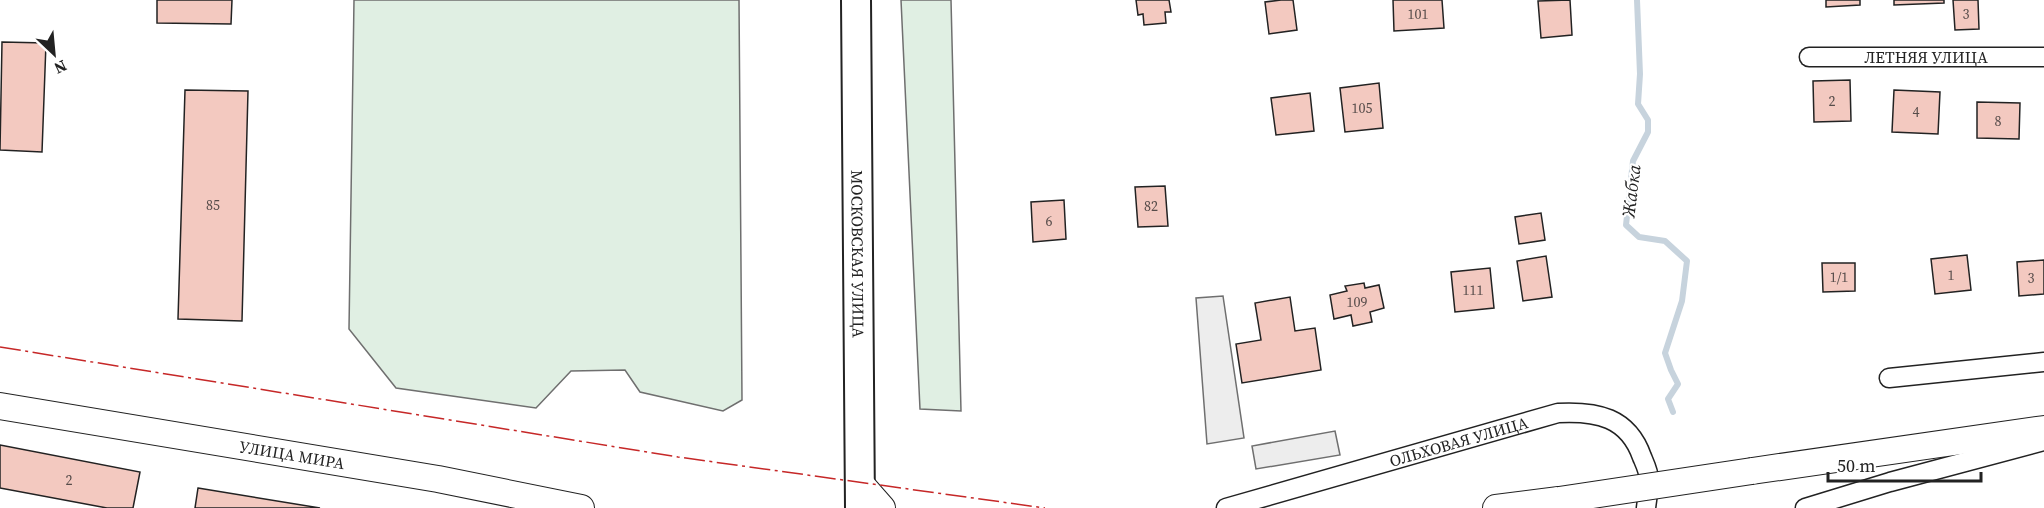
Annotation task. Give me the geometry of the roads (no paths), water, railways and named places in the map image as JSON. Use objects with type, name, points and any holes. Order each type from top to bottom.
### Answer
[{"type":"main road","name":"МОСКОВСКАЯ УЛИЦА","points":[[856,0],[860,496]]},
{"type":"main road","name":"УЛИЦА МИРА","points":[[0,406],[438,479],[568,507]]},
{"type":"main road","points":[[1496,508],[2044,429]]},
{"type":"main road","points":[[860,496],[882,508]]},
{"type":"street","name":"ЛЕТНЯЯ УЛИЦА","points":[[1809,57],[2044,57]]},
{"type":"street","points":[[1889,378],[2044,362]]},
{"type":"street","name":"ОЛЬХОВАЯ УЛИЦА","points":[[1226,508],[1558,413],[1584,412],[1606,417],[1626,428],[1638,446],[1649,477],[1646,508]]},
{"type":"street","points":[[1805,508],[1890,482],[2044,441]]},
{"type":"waterway","name":"Жабка","points":[[1637,0],[1640,74],[1638,104],[1648,120],[1648,132],[1633,161],[1626,225],[1639,237],[1665,241],[1687,261],[1682,301],[1665,353],[1678,384],[1668,399],[1673,412]]}]
